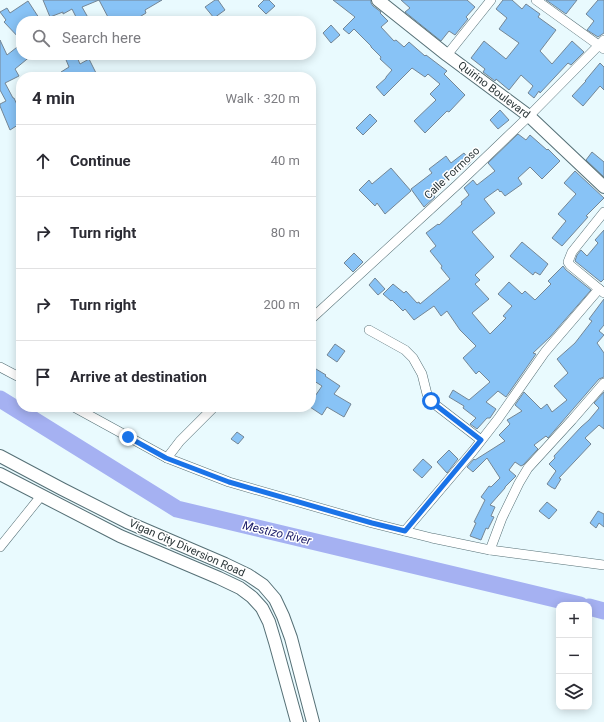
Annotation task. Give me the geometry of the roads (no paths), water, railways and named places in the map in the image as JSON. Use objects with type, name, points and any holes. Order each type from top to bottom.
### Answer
[{"type":"main road","name":"Quirino Boulevard","points":[[378,0],[529,116],[604,187]]},
{"type":"main road","name":"Vigan City Diversion Road","points":[[0,456],[127,522],[225,564],[248,575],[263,585],[275,599],[283,616],[313,722]]},
{"type":"main road","name":"Vigan City Diversion Road","points":[[0,474],[120,536],[240,588],[252,597],[262,608],[269,622],[297,722]]},
{"type":"main road","points":[[56,503],[62,489]]},
{"type":"street","points":[[448,55],[491,0]]},
{"type":"street","points":[[536,0],[602,45]]},
{"type":"street","name":"Calle Formoso","points":[[316,314],[451,191],[602,45]]},
{"type":"street","points":[[405,531],[498,419],[545,352],[601,291],[568,264],[568,259],[604,212]]},
{"type":"street","points":[[369,330],[405,350],[413,358],[422,374],[427,394],[431,401],[481,440]]},
{"type":"street","points":[[0,367],[16,375]]},
{"type":"street","points":[[490,550],[502,518],[528,468],[604,383]]},
{"type":"street","points":[[83,412],[166,458],[229,482],[372,523],[490,550],[604,565]]},
{"type":"street","points":[[166,458],[180,441],[209,412]]},
{"type":"street","points":[[0,547],[40,496]]},
{"type":"waterway","name":"Mestizo River","points":[[0,399],[16,409]]},
{"type":"waterway","name":"Mestizo River","points":[[21,412],[177,509],[567,602]]},
{"type":"waterway","name":"Mestizo River","points":[[592,608],[604,611]]}]
